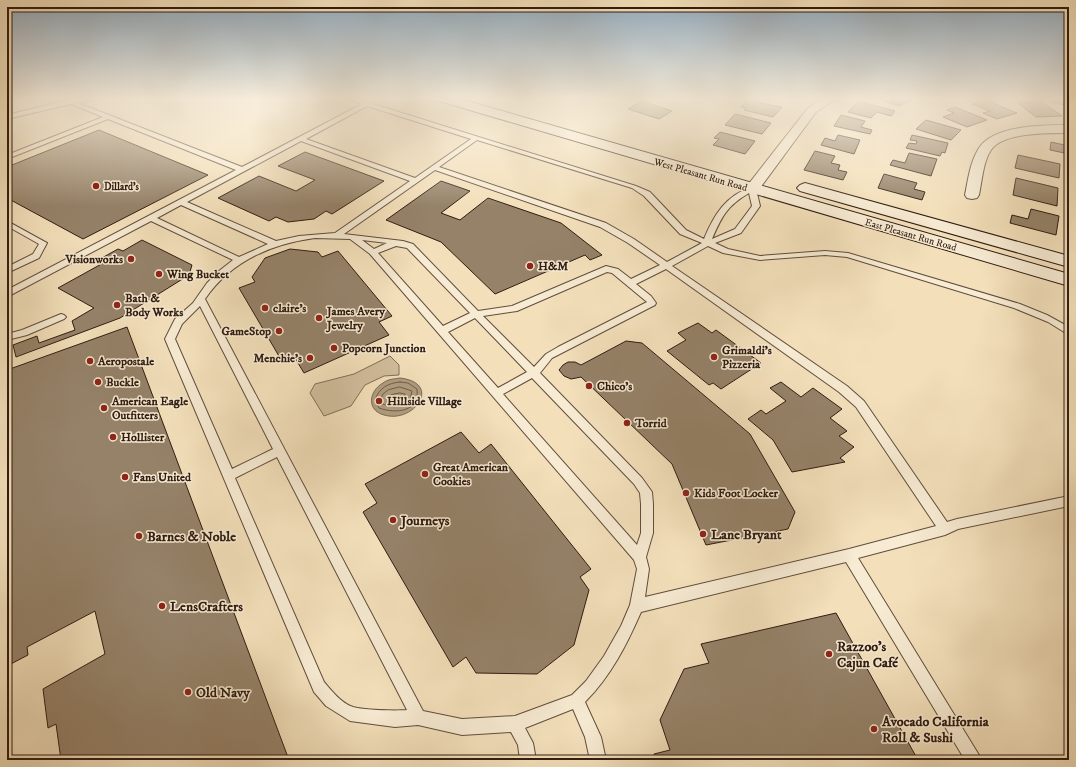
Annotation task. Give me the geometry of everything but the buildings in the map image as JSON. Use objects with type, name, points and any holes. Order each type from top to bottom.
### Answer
[{"type":"main road","name":"West Pleasant Run Road","points":[[581,134],[755,179]]},
{"type":"main road","name":"West Pleasant Run Road","points":[[613,134],[655,146]]},
{"type":"main road","name":"East Pleasant Run Road","points":[[755,179],[1069,262]]},
{"type":"main road","name":"East Pleasant Run Road","points":[[755,179],[1069,280]]},
{"type":"street","points":[[755,179],[792,134]]},
{"type":"street","points":[[972,195],[982,156],[988,145],[1001,138],[1014,134]]},
{"type":"lane","points":[[7,157],[65,134]]},
{"type":"lane","points":[[150,134],[242,170]]},
{"type":"lane","points":[[7,294],[311,134]]},
{"type":"lane","points":[[463,134],[634,188],[647,194],[683,232],[706,244],[726,251],[760,258],[825,253],[848,255],[1018,306],[1041,316],[1069,332]]},
{"type":"lane","points":[[334,237],[476,138]]},
{"type":"lane","points":[[301,139],[415,180]]},
{"type":"lane","points":[[434,167],[603,225],[631,241],[843,389],[860,404],[945,529]]},
{"type":"lane","points":[[706,244],[717,218],[732,200],[755,179]]},
{"type":"lane","points":[[630,283],[666,266],[706,244],[738,231],[756,206],[755,179]]},
{"type":"lane","points":[[181,202],[275,244]]},
{"type":"lane","points":[[151,218],[238,260]]},
{"type":"lane","points":[[7,223],[43,243],[36,256],[7,270]]},
{"type":"lane","points":[[353,237],[373,252],[640,557],[643,569],[637,606],[626,631],[609,661],[591,686],[577,700],[515,724],[462,727],[418,717],[395,719],[350,714],[331,701],[319,687],[170,339],[176,324],[201,299],[208,286],[238,260],[275,244],[314,236],[353,237],[402,243],[410,246],[638,481],[646,492],[647,504],[647,533],[640,557]]},
{"type":"lane","points":[[373,252],[395,243],[402,243]]},
{"type":"lane","points":[[442,331],[476,314],[514,309],[606,269],[615,271],[652,303],[561,349],[549,356],[534,373],[496,393]]},
{"type":"lane","points":[[201,299],[418,717]]},
{"type":"lane","points":[[7,338],[24,333],[61,317]]},
{"type":"lane","points":[[229,476],[280,451]]},
{"type":"lane","points":[[637,606],[849,555],[945,529],[957,524],[1069,501]]},
{"type":"lane","points":[[849,555],[974,760]]},
{"type":"lane","points":[[577,700],[593,737],[598,760]]},
{"type":"lane","points":[[515,724],[525,743],[528,760]]},
{"type":"shaded area","points":[[390,356],[399,365],[399,375],[384,376],[365,385],[351,406],[324,416],[310,393],[315,384],[354,374]]},
{"type":"water","points":[[400,378],[413,381],[420,387],[422,394],[419,402],[414,409],[405,414],[395,416],[378,413],[372,405],[372,395],[378,386],[391,379]]},
{"type":"place","name":"Dillard's","points":[[96,186]]},
{"type":"place","name":"Visionworks","points":[[131,259]]},
{"type":"place","name":"H&M","points":[[530,266]]},
{"type":"place","name":"Wing Bucket","points":[[159,274]]},
{"type":"place","name":"Bath & Body Works","points":[[117,305]]},
{"type":"place","name":"claire's","points":[[265,308]]},
{"type":"place","name":"James Avery Jewelry","points":[[319,318]]},
{"type":"place","name":"GameStop","points":[[279,331]]},
{"type":"place","name":"Popcorn Junction","points":[[334,348]]},
{"type":"place","name":"Grimaldi's Pizzeria","points":[[714,357]]},
{"type":"place","name":"Menchie's","points":[[310,358]]},
{"type":"place","name":"Aeropostale","points":[[90,361]]},
{"type":"place","name":"Buckle","points":[[98,382]]},
{"type":"place","name":"Chico's","points":[[589,386]]},
{"type":"place","name":"Hillside Village","points":[[379,401]]},
{"type":"place","name":"American Eagle Outfitters","points":[[104,408]]},
{"type":"place","name":"Torrid","points":[[627,423]]},
{"type":"place","name":"Hollister","points":[[113,437]]},
{"type":"place","name":"Great American Cookies","points":[[425,474]]},
{"type":"place","name":"Fans United","points":[[125,477]]},
{"type":"place","name":"Kids Foot Locker","points":[[686,493]]},
{"type":"place","name":"Journeys","points":[[393,520]]},
{"type":"place","name":"Lane Bryant","points":[[703,534]]},
{"type":"place","name":"Barnes & Noble","points":[[139,536]]},
{"type":"place","name":"LensCrafters","points":[[162,606]]},
{"type":"place","name":"Razzoo’s Cajun Café","points":[[829,654]]},
{"type":"place","name":"Old Navy","points":[[188,692]]},
{"type":"place","name":"Avocado California Roll & Sushi","points":[[874,729]]}]
